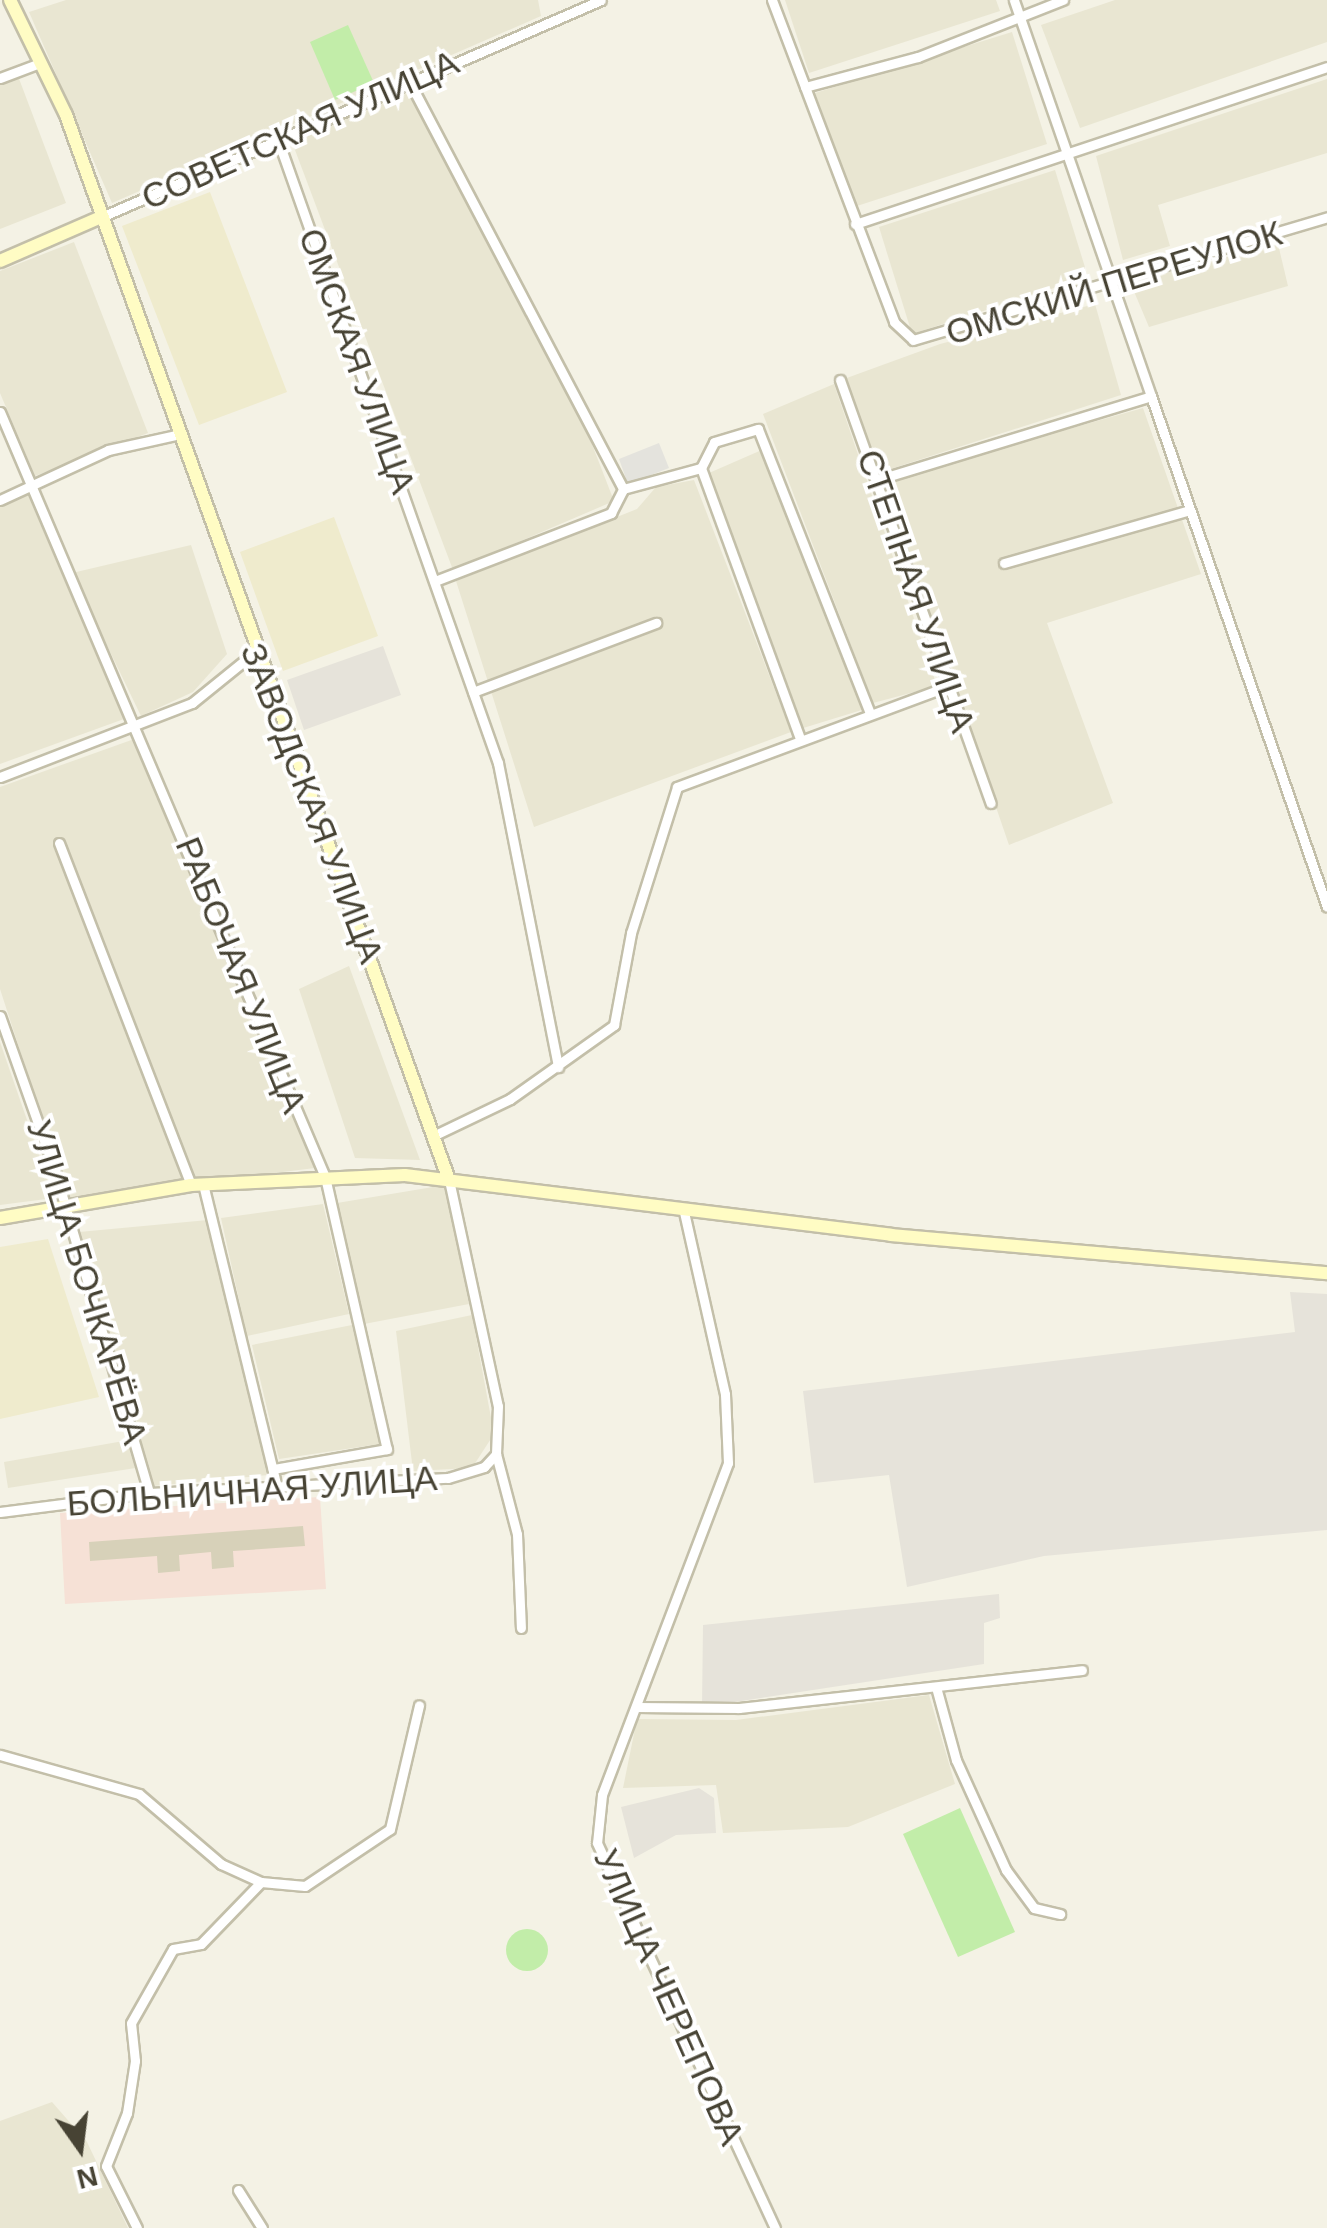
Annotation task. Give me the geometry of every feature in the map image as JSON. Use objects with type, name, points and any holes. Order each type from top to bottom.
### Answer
[{"type":"street","name":"СОВЕТСКАЯ УЛИЦА","points":[[0,261],[601,0]]},
{"type":"street","points":[[772,0],[855,224],[1327,67]]},
{"type":"street","points":[[1014,0],[1327,907]]},
{"type":"street","points":[[805,87],[918,57],[1063,0]]},
{"type":"street","name":"ЗАВОДСКАЯ УЛИЦА","points":[[14,1],[99,218],[435,1136],[498,1406],[496,1454],[517,1534],[521,1628]]},
{"type":"street","points":[[0,78],[40,63]]},
{"type":"street","points":[[409,81],[623,489]]},
{"type":"street","name":"ОМСКАЯ УЛИЦА","points":[[278,140],[436,581],[509,801],[523,916],[558,1067]]},
{"type":"street","name":"ОМСКИЙ ПЕРЕУЛОК","points":[[855,224],[894,322],[913,340],[1327,216]]},
{"type":"street","name":"СТЕПНАЯ УЛИЦА","points":[[840,380],[880,480],[946,687],[991,803]]},
{"type":"street","points":[[880,480],[1151,396]]},
{"type":"street","name":"РАБОЧАЯ УЛИЦА","points":[[0,412],[138,724],[325,1178],[387,1449],[273,1469]]},
{"type":"street","points":[[436,581],[611,514],[623,489],[700,468],[714,442],[751,430],[763,436],[870,714]]},
{"type":"street","points":[[0,500],[108,450],[176,436]]},
{"type":"street","points":[[700,468],[800,739]]},
{"type":"street","points":[[1004,562],[1190,510]]},
{"type":"street","points":[[472,692],[656,623]]},
{"type":"street","points":[[0,776],[192,703],[255,652]]},
{"type":"street","points":[[435,1136],[558,1067],[614,1025],[631,932],[677,787],[946,687]]},
{"type":"street","points":[[59,843],[197,1184],[277,1487]]},
{"type":"street","name":"УЛИЦА БОЧКАРЁВА","points":[[0,1016],[150,1493]]},
{"type":"street","points":[[0,1218],[197,1184],[325,1178],[448,1180],[684,1212],[1327,1273]]},
{"type":"street","name":"УЛИЦА ЧЕРЕПОВА","points":[[684,1212],[725,1394],[728,1463],[602,1795],[597,1844],[774,2228]]},
{"type":"street","name":"БОЛЬНИЧНАЯ УЛИЦА","points":[[0,1512],[150,1493],[448,1478],[484,1467],[496,1454]]},
{"type":"street","points":[[637,1707],[740,1708],[1082,1670]]},
{"type":"street","points":[[936,1687],[956,1760],[1006,1870],[1034,1908],[1060,1914]]},
{"type":"street","points":[[0,1755],[139,1794],[221,1864],[261,1882],[320,1882],[386,1834],[418,1705]]},
{"type":"street","points":[[137,2228],[106,2166],[127,2112],[135,2061],[130,2022],[173,1948],[201,1944],[261,1882]]},
{"type":"street","points":[[238,2190],[262,2228]]},
{"type":"shaded area","points":[[66,0],[538,0],[541,16],[112,203],[29,12]]},
{"type":"shaded area","points":[[785,0],[996,0],[1000,11],[809,73]]},
{"type":"shaded area","points":[[1115,0],[1327,0],[1327,42],[1080,128],[1041,25]]},
{"type":"shaded area","points":[[1012,32],[1047,144],[857,206],[815,93]]},
{"type":"shaded area","points":[[18,76],[66,203],[0,229],[0,83]]},
{"type":"shaded area","points":[[1327,79],[1327,153],[1158,205],[1170,246],[1123,260],[1096,156]]},
{"type":"shaded area","points":[[407,88],[581,416],[614,501],[453,570],[292,142]]},
{"type":"shaded area","points":[[1055,170],[1088,277],[912,334],[879,227]]},
{"type":"shaded area","points":[[210,192],[287,392],[199,425],[122,226]]},
{"type":"shaded area","points":[[74,242],[148,433],[35,476],[0,393],[0,271]]},
{"type":"shaded area","points":[[1278,244],[1288,286],[1149,327],[1130,282]]},
{"type":"shaded area","points":[[1095,304],[1121,395],[881,472],[844,379],[940,344]]},
{"type":"shaded area","points":[[834,384],[937,686],[873,703],[763,414]]},
{"type":"shaded area","points":[[1143,408],[1201,574],[1047,623],[1113,803],[1009,845],[884,481]]},
{"type":"shaded area","points":[[659,443],[669,468],[628,484],[619,459]]},
{"type":"shaded area","points":[[764,449],[865,709],[800,729],[709,473]]},
{"type":"shaded area","points":[[694,480],[791,732],[534,827],[456,581],[637,509],[656,487]]},
{"type":"shaded area","points":[[28,495],[124,719],[0,764],[0,507]]},
{"type":"shaded area","points":[[334,517],[378,636],[283,671],[240,552]]},
{"type":"shaded area","points":[[191,545],[227,654],[193,692],[141,716],[72,573]]},
{"type":"shaded area","points":[[383,646],[401,695],[304,730],[287,680]]},
{"type":"shaded area","points":[[137,738],[315,1168],[68,1198],[0,989],[0,787]]},
{"type":"shaded area","points":[[349,966],[420,1160],[355,1158],[299,989]]},
{"type":"shaded area","points":[[0,1042],[54,1198],[0,1205]]},
{"type":"shaded area","points":[[445,1185],[469,1304],[364,1324],[337,1203]]},
{"type":"shaded area","points":[[323,1204],[349,1314],[247,1336],[221,1218]]},
{"type":"shaded area","points":[[208,1220],[268,1475],[153,1486],[79,1232]]},
{"type":"shaded area","points":[[48,1239],[99,1397],[0,1419],[0,1247]]},
{"type":"shaded area","points":[[1290,1292],[1327,1294],[1327,1530],[1044,1556],[907,1587],[889,1475],[814,1483],[803,1391],[1295,1332]]},
{"type":"shaded area","points":[[472,1315],[494,1434],[472,1468],[413,1471],[396,1331]]},
{"type":"shaded area","points":[[352,1325],[380,1444],[279,1459],[252,1345]]},
{"type":"shaded area","points":[[135,1439],[142,1467],[8,1488],[4,1462]]},
{"type":"shaded area","points":[[320,1497],[326,1589],[65,1604],[60,1513]]},
{"type":"shaded area","points":[[999,1594],[1000,1618],[984,1623],[984,1664],[702,1707],[703,1625]]},
{"type":"shaded area","points":[[929,1695],[955,1784],[848,1827],[723,1833],[716,1785],[623,1788],[637,1719],[736,1720]]},
{"type":"shaded area","points":[[699,1788],[714,1798],[716,1833],[676,1835],[634,1858],[621,1807]]},
{"type":"shaded area","points":[[52,2102],[87,2142],[128,2228],[0,2228],[0,2121]]},
{"type":"green space","points":[[348,25],[374,83],[335,100],[310,42]]},
{"type":"green space","points":[[960,1808],[1015,1932],[958,1957],[903,1834]]},
{"type":"green space","points":[[527,1929],[542,1935],[548,1950],[542,1965],[527,1971],[512,1965],[506,1950],[512,1935]]},
{"type":"building","points":[[303,1526],[305,1546],[233,1551],[234,1567],[212,1569],[211,1552],[179,1555],[180,1571],[158,1573],[157,1556],[90,1561],[89,1542]]}]
